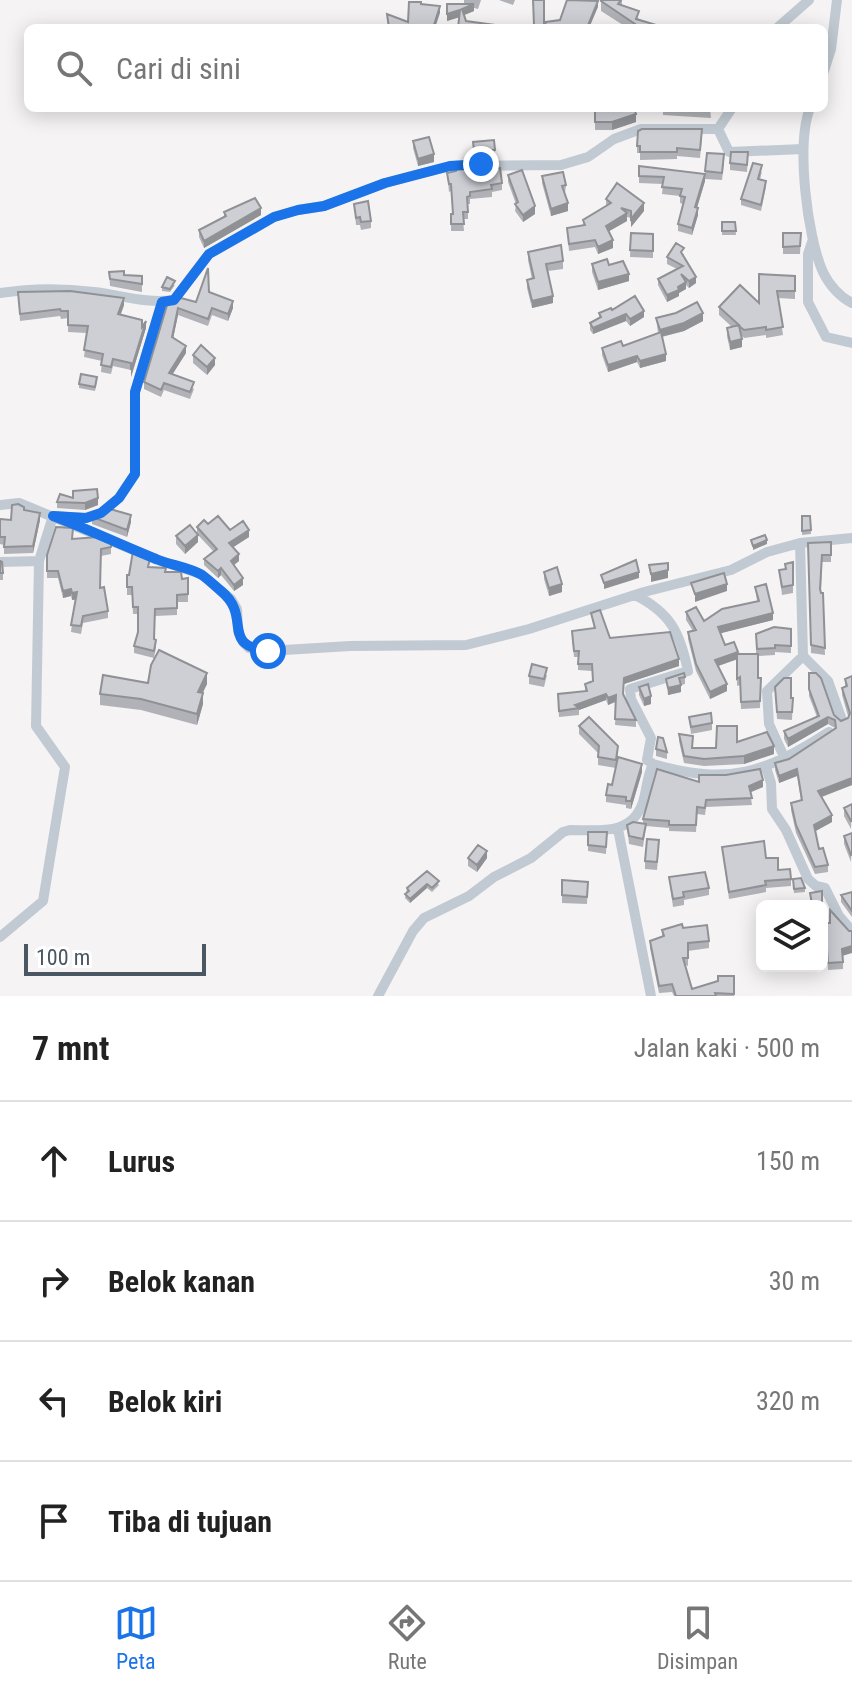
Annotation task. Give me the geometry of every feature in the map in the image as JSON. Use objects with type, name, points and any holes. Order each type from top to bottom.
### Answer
[{"type":"street","points":[[782,24],[809,0]]},
{"type":"street","points":[[828,58],[837,0]]},
{"type":"street","points":[[718,129],[729,112]]},
{"type":"street","points":[[808,112],[805,121],[803,174],[814,237],[825,276],[842,298],[852,303]]},
{"type":"street","points":[[0,293],[35,288],[95,292],[134,300],[174,300],[209,254],[274,217],[324,206],[385,183],[450,166],[561,165],[588,157],[614,139],[641,129],[718,129]]},
{"type":"street","points":[[718,129],[729,152],[803,149]]},
{"type":"street","points":[[814,237],[808,254],[808,302],[826,337],[852,343]]},
{"type":"street","points":[[53,516],[86,518],[101,513],[119,498],[135,474],[135,392],[162,302]]},
{"type":"street","points":[[0,505],[19,503],[158,560],[201,574],[231,599],[237,609],[238,631],[243,642],[249,648],[259,650],[466,645],[731,570],[767,552],[800,543],[852,538]]},
{"type":"street","points":[[0,937],[43,901],[65,767],[36,726],[39,561],[53,516]]},
{"type":"street","points":[[800,543],[803,656],[828,681],[842,720],[852,709]]},
{"type":"street","points":[[0,562],[39,561]]},
{"type":"street","points":[[635,595],[653,604],[676,628],[688,671],[630,689],[631,699],[651,738],[647,760],[653,764],[710,776],[766,767],[829,732]]},
{"type":"street","points":[[785,759],[769,724],[767,691],[803,656]]},
{"type":"street","points":[[378,996],[413,931],[424,918],[469,896],[494,877],[538,853],[566,831],[618,829],[632,820],[642,805],[653,764]]},
{"type":"street","points":[[766,767],[771,783],[772,809],[786,830],[808,879],[811,884],[825,888],[839,916],[852,931]]},
{"type":"street","points":[[618,829],[651,996]]},
{"type":"building","points":[[533,0],[544,0],[544,24],[534,24]]},
{"type":"building","points":[[567,0],[598,1],[589,24],[545,22],[560,20]]},
{"type":"building","points":[[621,0],[618,4],[639,11],[636,19],[653,24],[635,24],[601,1]]},
{"type":"building","points":[[409,2],[440,6],[434,24],[388,24],[387,14],[408,22]]},
{"type":"building","points":[[447,4],[474,4],[462,9],[466,21],[488,24],[458,24],[460,10],[447,14]]},
{"type":"building","points":[[595,112],[636,114],[612,122],[595,122]]},
{"type":"building","points":[[702,129],[700,150],[677,148],[677,152],[640,152],[640,146],[637,146],[638,131]]},
{"type":"building","points":[[429,137],[434,154],[418,159],[413,141]]},
{"type":"building","points":[[494,140],[495,150],[474,150],[473,142]]},
{"type":"building","points":[[731,152],[748,152],[747,165],[730,163]]},
{"type":"building","points":[[707,153],[724,154],[722,173],[705,171]]},
{"type":"building","points":[[753,163],[762,165],[758,179],[766,181],[761,205],[741,199]]},
{"type":"building","points":[[639,166],[705,174],[692,228],[678,224],[685,197],[680,196],[682,189],[662,187],[664,177],[639,176]]},
{"type":"building","points":[[456,167],[500,168],[502,183],[491,185],[492,189],[470,192],[467,197],[468,212],[463,212],[464,224],[451,224],[451,184],[447,173],[456,171]]},
{"type":"building","points":[[522,170],[535,206],[523,215],[515,204],[518,202],[508,175]]},
{"type":"building","points":[[563,172],[566,185],[562,186],[568,203],[551,209],[542,176]]},
{"type":"building","points":[[617,183],[644,203],[631,219],[631,211],[621,208],[627,213],[606,226],[613,240],[598,247],[595,240],[569,244],[567,228],[585,225],[583,220],[611,203],[606,199]]},
{"type":"building","points":[[255,198],[261,208],[204,241],[199,230],[226,216],[224,212]]},
{"type":"building","points":[[368,201],[371,221],[361,222],[360,217],[356,218],[354,204]]},
{"type":"building","points":[[722,222],[735,222],[736,231],[722,231]]},
{"type":"building","points":[[631,233],[653,234],[653,251],[630,250]]},
{"type":"building","points":[[783,233],[801,233],[800,246],[783,247]]},
{"type":"building","points":[[676,243],[684,248],[681,252],[696,277],[689,281],[681,274],[686,282],[678,287],[679,290],[667,295],[658,279],[683,266],[667,257]]},
{"type":"building","points":[[561,245],[563,261],[546,264],[553,296],[532,301],[527,280],[534,278],[528,252]]},
{"type":"building","points":[[607,259],[609,265],[623,261],[629,274],[598,282],[592,264]]},
{"type":"building","points":[[208,268],[209,292],[233,301],[228,314],[212,308],[208,319],[178,308],[172,337],[186,346],[169,373],[194,382],[190,392],[164,383],[161,390],[144,382],[168,302],[181,298],[196,302]]},
{"type":"building","points":[[124,271],[124,275],[142,276],[142,284],[110,279],[109,272]]},
{"type":"building","points":[[759,274],[795,276],[795,291],[777,291],[783,327],[744,330],[739,326],[742,339],[730,342],[727,328],[739,325],[719,307],[740,285],[759,303]]},
{"type":"building","points":[[167,277],[175,281],[170,289],[162,287]]},
{"type":"building","points":[[70,291],[124,298],[118,314],[142,320],[142,327],[146,321],[131,370],[131,363],[113,359],[111,367],[101,365],[103,354],[84,350],[88,326],[68,325],[68,311],[60,309],[20,314],[18,292]]},
{"type":"building","points":[[635,296],[644,311],[630,319],[626,314],[593,328],[590,323],[601,317],[599,313],[612,310]]},
{"type":"building","points":[[697,302],[703,313],[660,330],[656,318],[676,313]]},
{"type":"building","points":[[661,332],[666,354],[640,361],[637,356],[608,365],[602,348],[621,341],[623,346]]},
{"type":"building","points":[[201,345],[215,358],[207,367],[193,355]]},
{"type":"building","points":[[81,374],[97,377],[95,387],[79,384]]},
{"type":"building","points":[[97,489],[98,498],[85,503],[57,502],[60,494],[73,498],[73,491]]},
{"type":"building","points":[[18,504],[24,510],[40,513],[33,546],[4,547],[5,537],[0,537],[0,519],[11,520],[12,505]]},
{"type":"building","points":[[110,509],[131,515],[127,530],[92,517]]},
{"type":"building","points":[[218,516],[230,530],[243,521],[249,530],[229,543],[239,554],[231,561],[243,578],[234,585],[221,568],[218,571],[204,559],[217,549],[197,527],[204,520],[208,524]]},
{"type":"building","points":[[802,516],[810,516],[811,530],[802,531]]},
{"type":"building","points":[[190,525],[198,535],[185,546],[176,536]]},
{"type":"building","points":[[56,527],[73,528],[72,539],[98,537],[111,542],[111,547],[101,549],[100,588],[104,587],[108,611],[83,616],[81,626],[71,625],[77,592],[72,593],[71,589],[63,591],[58,571],[47,571],[47,555]]},
{"type":"building","points":[[765,535],[767,540],[753,546],[751,540]]},
{"type":"building","points":[[831,542],[831,555],[822,555],[820,589],[823,593],[825,648],[811,645],[808,543]]},
{"type":"building","points":[[133,551],[150,558],[148,567],[181,572],[182,579],[188,578],[188,594],[177,595],[177,608],[155,609],[154,651],[134,646],[138,632],[138,607],[133,607],[132,587],[127,587]]},
{"type":"building","points":[[636,560],[639,572],[604,583],[601,575]]},
{"type":"building","points":[[793,562],[793,585],[782,587],[779,570],[786,569],[785,564]]},
{"type":"building","points":[[668,563],[668,570],[651,574],[649,565]]},
{"type":"building","points":[[557,567],[562,584],[549,588],[544,572]]},
{"type":"building","points":[[724,573],[727,584],[695,594],[691,583]]},
{"type":"building","points":[[766,584],[773,613],[718,627],[725,645],[734,642],[738,652],[715,660],[727,684],[710,692],[696,664],[688,632],[696,630],[686,612],[696,607],[704,621],[722,609],[759,601],[755,587]]},
{"type":"building","points":[[600,610],[610,638],[670,632],[679,659],[624,678],[623,694],[636,720],[615,719],[616,695],[608,698],[606,694],[575,705],[579,708],[559,711],[558,694],[587,691],[585,684],[593,681],[592,664],[578,664],[579,651],[574,651],[572,631],[595,628],[591,613]]},
{"type":"building","points":[[774,627],[791,629],[791,646],[775,645],[775,648],[757,649],[756,634]]},
{"type":"building","points":[[159,650],[207,673],[198,692],[203,693],[197,714],[141,699],[100,694],[103,675],[148,683],[151,665]]},
{"type":"building","points":[[737,654],[758,654],[760,701],[741,702]]},
{"type":"building","points":[[532,664],[547,668],[544,679],[529,676]]},
{"type":"building","points":[[684,673],[685,677],[679,678],[681,685],[668,688],[666,679]]},
{"type":"building","points":[[809,673],[816,673],[821,678],[834,715],[841,721],[848,718],[850,713],[842,688],[847,686],[845,679],[852,676],[852,778],[818,791],[832,815],[814,825],[819,849],[823,848],[828,865],[815,867],[796,825],[791,803],[802,800],[797,769],[779,776],[775,763],[789,759],[836,728],[835,720],[828,717],[788,739],[784,731],[819,716],[809,689]]},
{"type":"building","points":[[784,678],[791,678],[792,712],[777,712],[775,687]]},
{"type":"building","points":[[648,684],[651,696],[644,699],[639,687]]},
{"type":"building","points":[[711,713],[712,723],[691,727],[689,717]]},
{"type":"building","points":[[589,717],[618,746],[616,760],[598,757],[599,746],[579,726]]},
{"type":"building","points":[[717,726],[737,726],[737,742],[767,732],[774,746],[744,756],[704,759],[684,756],[679,734],[693,736],[692,748],[716,748]]},
{"type":"building","points":[[658,737],[663,738],[667,752],[656,749]]},
{"type":"building","points":[[618,757],[642,764],[631,801],[626,801],[626,797],[606,795],[608,784],[612,785]]},
{"type":"building","points":[[657,769],[699,782],[699,775],[726,775],[760,769],[763,780],[749,786],[752,798],[706,800],[705,808],[697,807],[696,825],[669,825],[669,821],[643,819]]},
{"type":"building","points":[[852,804],[852,821],[851,821],[844,808]]},
{"type":"building","points":[[633,822],[646,824],[643,839],[629,836],[627,825]]},
{"type":"building","points":[[588,832],[607,832],[606,847],[588,845]]},
{"type":"building","points":[[852,833],[852,854],[851,855],[844,836]]},
{"type":"building","points":[[647,839],[659,840],[657,862],[645,861]]},
{"type":"building","points":[[764,841],[766,858],[778,858],[778,870],[790,869],[791,879],[765,881],[766,885],[729,892],[722,847]]},
{"type":"building","points":[[478,845],[487,851],[477,865],[468,858]]},
{"type":"building","points":[[427,871],[439,881],[432,888],[427,884],[410,899],[405,894],[409,891],[407,888]]},
{"type":"building","points":[[705,872],[709,888],[683,892],[684,897],[673,899],[669,877]]},
{"type":"building","points":[[801,878],[805,888],[794,889],[793,879]]},
{"type":"building","points":[[562,880],[588,882],[587,897],[562,895]]},
{"type":"building","points":[[822,891],[822,900],[811,900],[810,893]]},
{"type":"building","points":[[852,892],[852,911],[841,895]]},
{"type":"building","points":[[830,910],[852,931],[852,946],[842,949],[843,962],[828,963]]},
{"type":"building","points":[[682,924],[683,928],[707,925],[709,941],[688,943],[688,958],[683,958],[692,989],[718,981],[718,976],[734,976],[734,994],[676,996],[672,984],[659,986],[650,941],[664,936],[662,930]]},
{"type":"route","points":[[268,651],[249,648],[243,642],[238,631],[237,609],[231,599],[201,574],[158,560],[53,516],[86,518],[101,513],[119,498],[135,474],[135,392],[162,302],[174,300],[209,254],[274,217],[324,206],[385,183],[450,166],[481,164]]}]
